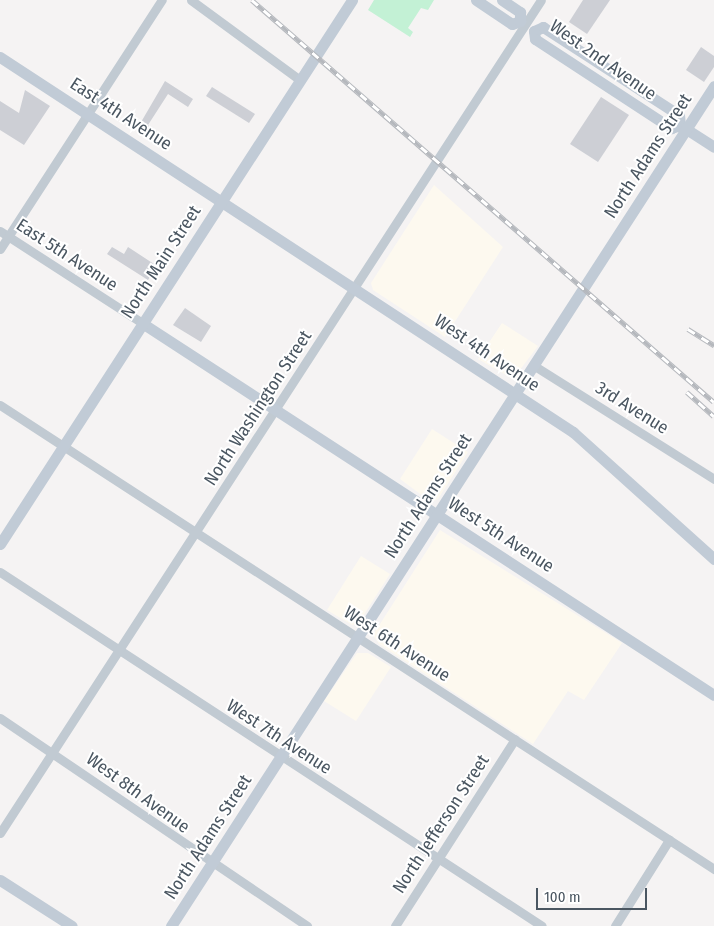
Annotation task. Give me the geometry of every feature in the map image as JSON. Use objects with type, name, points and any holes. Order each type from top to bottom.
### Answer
[{"type":"street","points":[[0,249],[162,0]]},
{"type":"street","points":[[191,0],[300,80]]},
{"type":"street","name":"North Main Street","points":[[0,544],[352,0]]},
{"type":"street","points":[[476,0],[512,24],[526,26]]},
{"type":"street","name":"West 2nd Avenue","points":[[502,0],[520,12],[526,26],[535,39],[671,128],[683,127],[714,147]]},
{"type":"street","name":"North Washington Street","points":[[0,833],[197,533],[541,0]]},
{"type":"street","name":"East 4th Avenue","points":[[0,57],[222,200]]},
{"type":"street","name":"North Adams Street","points":[[171,926],[533,365],[683,127],[714,86]]},
{"type":"street","name":"West 4th Avenue","points":[[222,200],[573,432],[714,559]]},
{"type":"street","name":"East 5th Avenue","points":[[0,231],[142,323]]},
{"type":"street","name":"West 5th Avenue","points":[[142,323],[714,695]]},
{"type":"street","name":"3rd Avenue","points":[[533,365],[714,479]]},
{"type":"street","name":"West 6th Avenue","points":[[0,405],[714,869]]},
{"type":"street","name":"West 7th Avenue","points":[[0,572],[437,860],[542,926]]},
{"type":"street","name":"West 8th Avenue","points":[[0,718],[53,752],[211,864],[307,926]]},
{"type":"street","name":"North Jefferson Street","points":[[395,926],[515,739]]},
{"type":"street","points":[[615,926],[669,840]]},
{"type":"street","points":[[0,880],[72,926]]},
{"type":"shaded area","points":[[434,185],[503,247],[445,337],[373,290],[371,283]]},
{"type":"shaded area","points":[[502,323],[538,346],[513,379],[478,359]]},
{"type":"shaded area","points":[[432,429],[468,452],[438,499],[431,502],[400,479]]},
{"type":"shaded area","points":[[440,530],[622,643],[584,700],[568,691],[533,744],[379,644],[373,635]]},
{"type":"shaded area","points":[[361,556],[390,574],[358,624],[352,625],[327,610]]},
{"type":"shaded area","points":[[357,653],[368,653],[391,667],[356,721],[324,701]]},
{"type":"green space","points":[[374,0],[434,0],[428,10],[421,8],[408,28],[413,32],[410,37],[368,10]]},
{"type":"building","points":[[583,0],[610,0],[587,34],[569,22]]},
{"type":"building","points":[[701,47],[714,56],[714,67],[704,82],[686,70]]},
{"type":"building","points":[[165,81],[193,99],[188,107],[168,94],[148,125],[160,133],[156,140],[137,129]]},
{"type":"building","points":[[212,87],[255,114],[249,123],[206,96]]},
{"type":"building","points":[[25,90],[50,106],[24,145],[0,130],[0,101],[19,113]]},
{"type":"building","points":[[601,97],[629,115],[598,162],[570,144]]},
{"type":"building","points":[[112,247],[124,254],[128,247],[157,266],[148,280],[107,254]]},
{"type":"building","points":[[185,308],[211,326],[201,342],[173,325]]},
{"type":"railway","points":[[252,0],[714,402]]},
{"type":"railway","points":[[688,329],[714,345]]},
{"type":"railway","points":[[687,392],[714,416]]}]
